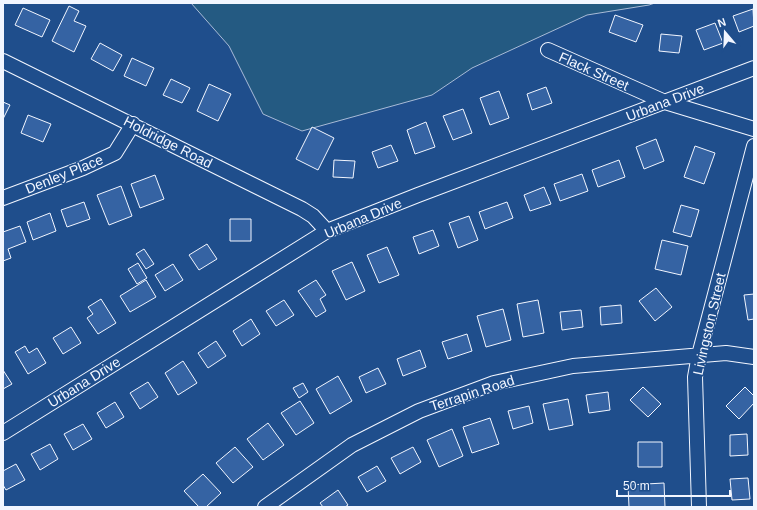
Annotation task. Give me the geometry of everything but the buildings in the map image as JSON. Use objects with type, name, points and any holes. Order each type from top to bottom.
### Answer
[{"type":"street","name":"Flack Street","points":[[548,50],[665,102],[754,129]]},
{"type":"street","name":"Holdridge Road","points":[[3,61],[133,124],[302,209],[313,216],[328,231]]},
{"type":"street","name":"Urbana Drive","points":[[3,432],[328,231],[754,68]]},
{"type":"street","name":"Denley Place","points":[[3,198],[83,168],[115,153],[133,124]]},
{"type":"street","name":"Livingston Street","points":[[699,507],[695,377],[699,355],[754,146]]},
{"type":"street","name":"Terrapin Road","points":[[265,507],[352,445],[418,411],[494,383],[573,366],[699,355],[726,354],[754,357]]},
{"type":"shaded area","points":[[191,3],[655,3],[587,15],[472,68],[432,95],[302,131],[263,114],[229,46]]}]
